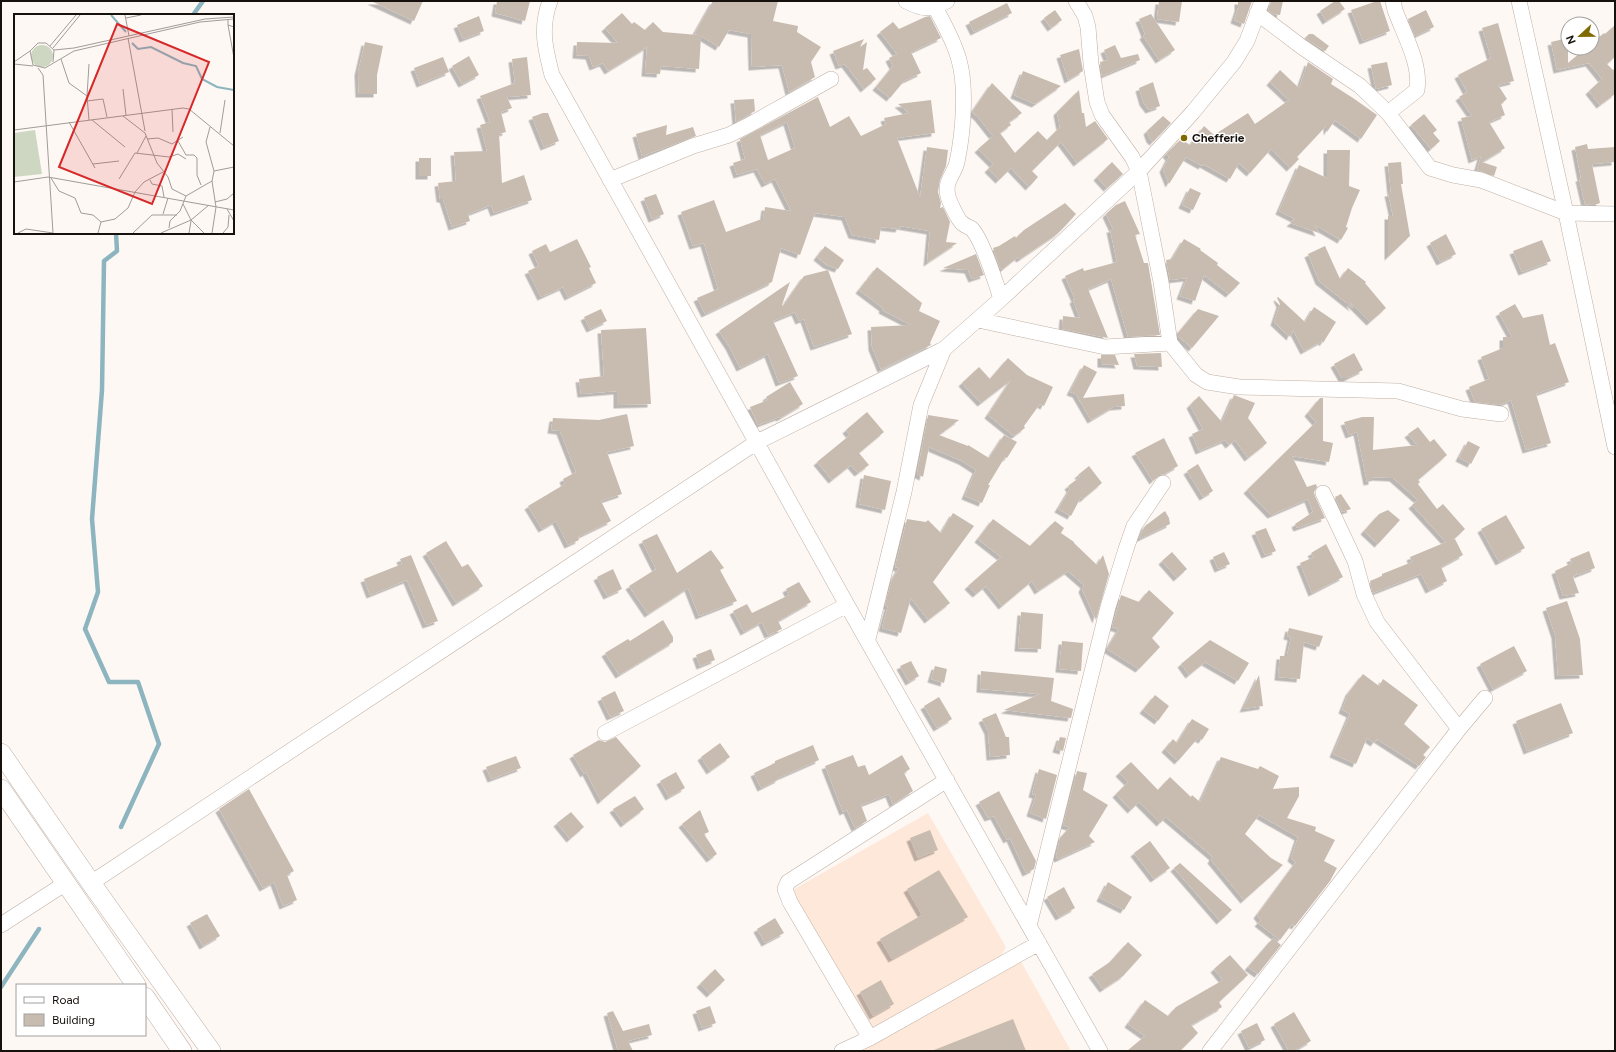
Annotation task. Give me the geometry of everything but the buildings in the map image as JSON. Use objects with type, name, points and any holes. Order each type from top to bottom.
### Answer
[{"type":"main road","points":[[1,753],[90,883],[211,1051]]},
{"type":"main road","points":[[1,790],[135,984]]},
{"type":"main road","points":[[146,998],[182,1051]]},
{"type":"street","points":[[550,1],[546,12],[543,30],[546,53],[552,75],[847,605],[868,639],[1100,1051]]},
{"type":"street","points":[[906,1],[922,8],[941,4],[960,60],[963,101],[961,136],[956,164],[949,176],[947,185],[948,196],[960,222],[972,229],[979,242],[994,276],[1001,299]]},
{"type":"street","points":[[1076,1],[1085,16],[1088,27],[1091,64],[1102,115],[1132,157],[1139,172],[1161,282],[1170,343],[1196,375],[1207,382],[1240,387],[1398,391],[1462,409],[1501,414]]},
{"type":"street","points":[[1388,113],[1417,90],[1418,80],[1416,66],[1393,1]]},
{"type":"street","points":[[1519,1],[1566,213],[1615,447]]},
{"type":"street","points":[[90,883],[757,442],[944,349],[978,320],[1139,172],[1193,112],[1234,62],[1247,41],[1260,7],[1302,47],[1360,86],[1388,113],[1430,168],[1454,175],[1481,180],[1566,213],[1615,214]]},
{"type":"street","points":[[610,180],[693,146],[729,135],[831,79]]},
{"type":"street","points":[[978,320],[1105,347],[1170,343]]},
{"type":"street","points":[[868,639],[904,492],[921,405],[944,349]]},
{"type":"street","points":[[1029,926],[1108,607],[1123,556],[1134,526],[1163,483]]},
{"type":"street","points":[[1323,493],[1353,555],[1364,594],[1377,622],[1459,729]]},
{"type":"street","points":[[605,732],[847,605]]},
{"type":"street","points":[[1210,1051],[1459,729],[1485,698]]},
{"type":"street","points":[[870,1038],[790,902],[785,889],[788,882],[947,780]]},
{"type":"street","points":[[1,926],[66,883]]},
{"type":"street","points":[[842,1051],[870,1038],[1039,943]]},
{"type":"shaded area","points":[[928,813],[1006,947],[998,961],[873,1031],[789,892]]},
{"type":"shaded area","points":[[1019,958],[1071,1051],[856,1051]]},
{"type":"waterway","points":[[194,14],[203,1]]},
{"type":"waterway","points":[[116,234],[117,251],[104,261],[102,390],[92,519],[98,592],[85,629],[109,682],[138,682],[159,744],[121,827]]},
{"type":"waterway","points":[[1,987],[39,929]]},
{"type":"place","name":"Chefferie","points":[[1184,138]]}]
